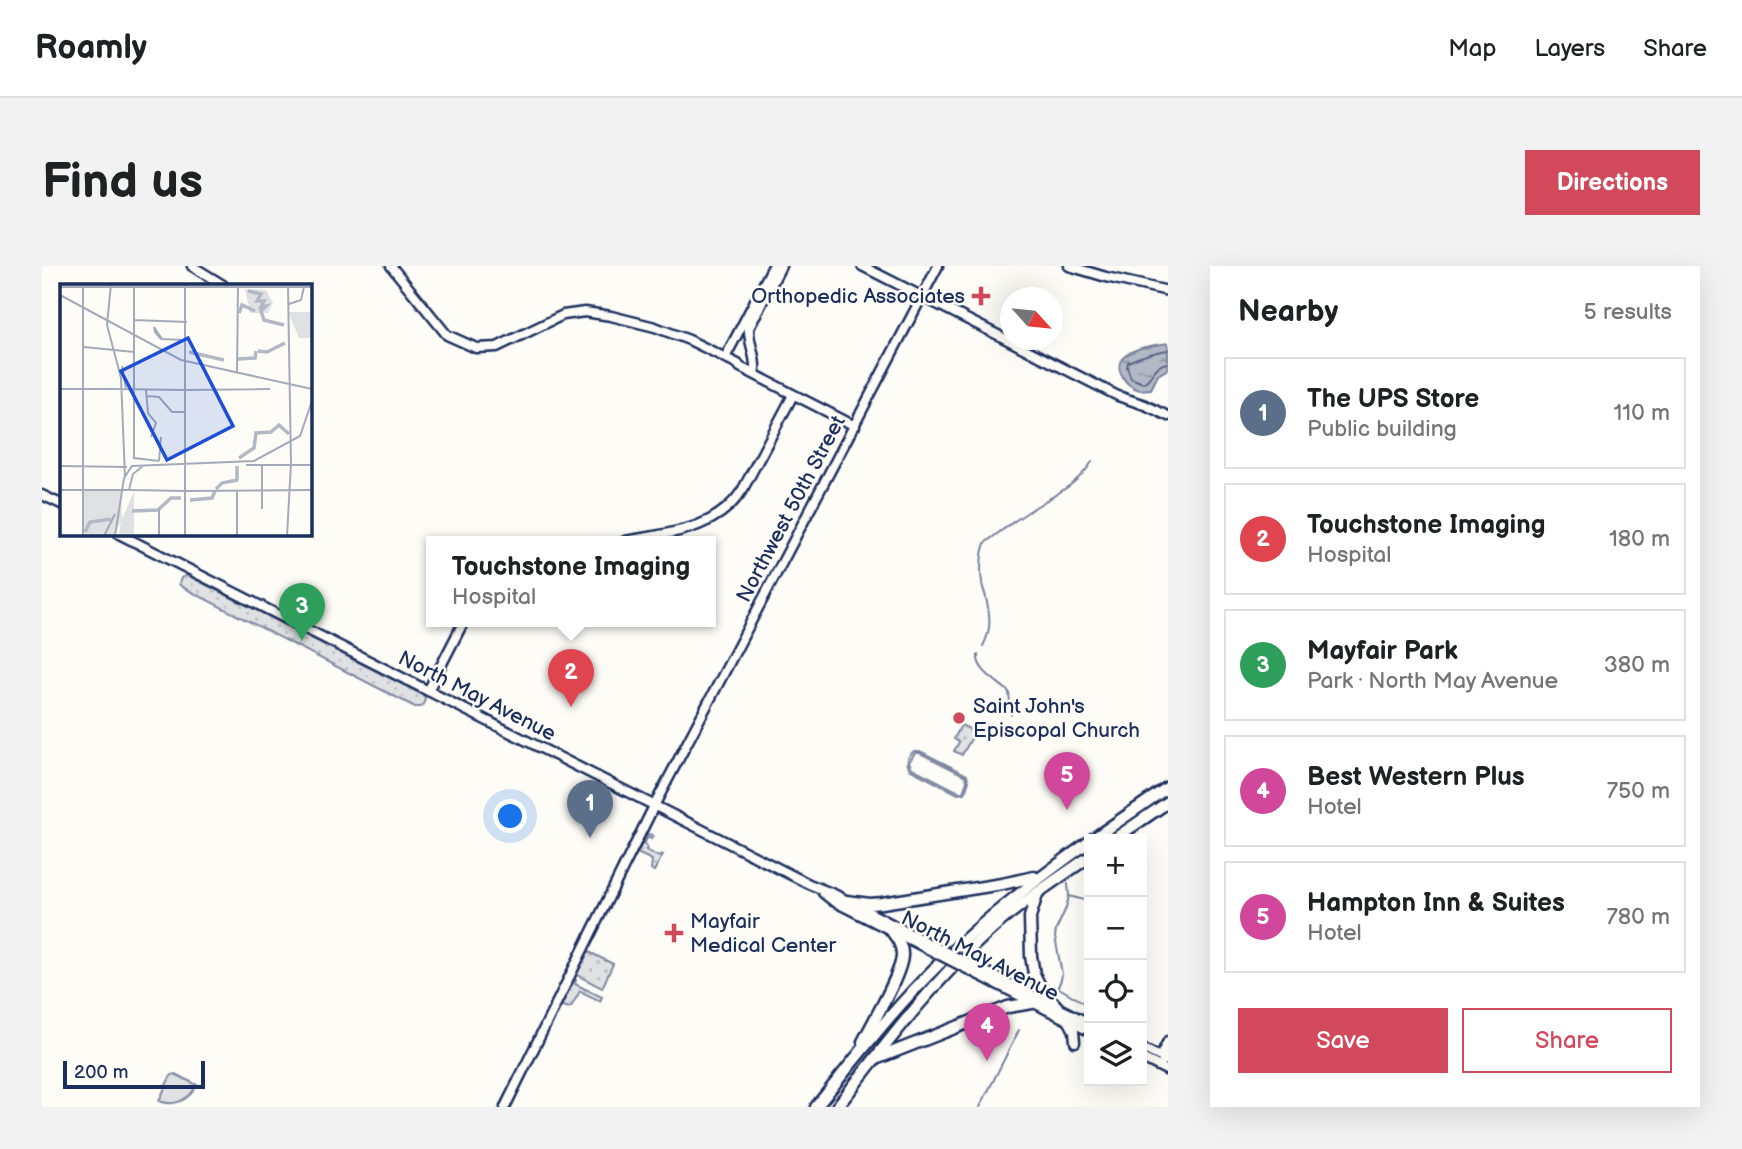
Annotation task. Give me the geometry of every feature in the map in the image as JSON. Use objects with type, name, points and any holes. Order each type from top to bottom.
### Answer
[{"type":"highway","points":[[1101,834],[1168,787]]},
{"type":"highway","points":[[1121,834],[1168,802]]},
{"type":"highway","points":[[817,1107],[900,1005],[938,964],[1026,887],[1084,846]]},
{"type":"highway","points":[[837,1107],[957,962],[988,932],[1084,860]]},
{"type":"highway","points":[[846,901],[881,903],[1015,882],[1047,872]]},
{"type":"highway","points":[[1038,892],[1030,917],[1034,974],[1042,990],[1059,1009]]},
{"type":"highway","points":[[857,1057],[902,961],[900,944],[890,929]]},
{"type":"highway","points":[[874,1059],[1008,1007],[1032,1003]]},
{"type":"street","points":[[192,266],[221,284]]},
{"type":"street","points":[[391,266],[447,335],[476,348],[497,347],[563,315],[585,312],[618,317],[689,340],[856,424]]},
{"type":"street","points":[[725,358],[773,266]]},
{"type":"street","points":[[755,369],[749,328],[781,266]]},
{"type":"street","points":[[862,266],[1118,396],[1168,416]]},
{"type":"street","name":"Northwest 50th Street","points":[[505,1107],[654,806],[938,266]]},
{"type":"street","points":[[1069,266],[1168,291]]},
{"type":"street","points":[[738,364],[755,369],[793,395],[856,424]]},
{"type":"street","points":[[651,536],[693,528],[726,510],[743,489],[793,395]]},
{"type":"street","points":[[42,495],[60,504]]},
{"type":"street","name":"North May Avenue","points":[[123,536],[819,890],[836,895],[1032,1003],[1084,1028]]},
{"type":"street","points":[[428,691],[461,627]]},
{"type":"street","name":"North May Avenue","points":[[819,890],[833,901],[929,946]]},
{"type":"street","name":"North May Avenue","points":[[976,971],[1084,1021]]},
{"type":"street","points":[[1068,1020],[1074,1031],[1075,1042]]},
{"type":"street","points":[[1166,1063],[1162,1053],[1168,1041]]},
{"type":"street","points":[[1147,1051],[1166,1063]]},
{"type":"street","points":[[1147,1059],[1166,1063]]},
{"type":"shaded area","points":[[187,575],[423,695],[424,703],[421,707],[415,707],[182,587],[179,584],[181,578]]},
{"type":"shaded area","points":[[961,725],[975,732],[962,755],[954,751],[959,742],[954,739]]},
{"type":"shaded area","points":[[914,751],[920,751],[967,775],[969,781],[965,793],[958,794],[911,770],[907,762]],"holes":[[[915,753],[966,776],[963,792],[912,768],[909,762]]]},
{"type":"shaded area","points":[[650,834],[653,836],[651,839],[648,837],[644,844],[646,850],[659,857],[663,855],[654,871],[651,869],[652,860],[637,853]]},
{"type":"shaded area","points":[[587,951],[613,964],[602,988],[575,974]]},
{"type":"shaded area","points":[[573,979],[576,980],[575,984],[602,997],[600,1001],[580,991],[571,1007],[563,1005],[561,1003]]},
{"type":"shaded area","points":[[175,1074],[197,1085],[190,1095],[181,1101],[159,1101],[169,1079]]},
{"type":"water","points":[[1168,343],[1168,369],[1158,375],[1151,389],[1140,390],[1125,381],[1119,365],[1125,356],[1140,348]]},
{"type":"waterway","points":[[983,646],[989,622],[981,573],[985,543],[1072,484],[1092,462]]},
{"type":"waterway","points":[[978,655],[978,661],[984,671],[1009,692],[1011,715]]},
{"type":"waterway","points":[[1056,991],[1062,974],[1055,937],[1069,896],[1068,884]]},
{"type":"waterway","points":[[1069,896],[1084,900]]},
{"type":"waterway","points":[[1059,988],[1083,1002]]},
{"type":"waterway","points":[[980,1107],[1019,1030]]},
{"type":"place","name":"Orthopedic Associates","points":[[981,296]]},
{"type":"place","name":"Mayfair Park","points":[[302,641]]},
{"type":"place","name":"Touchstone Imaging","points":[[571,707]]},
{"type":"place","name":"Saint John's Episcopal Church","points":[[959,718]]},
{"type":"place","name":"Hampton Inn & Suites","points":[[1067,810]]},
{"type":"place","name":"The UPS Store","points":[[590,838]]},
{"type":"place","name":"Mayfair Medical Center","points":[[674,933]]},
{"type":"place","name":"Best Western Plus","points":[[987,1061]]}]
